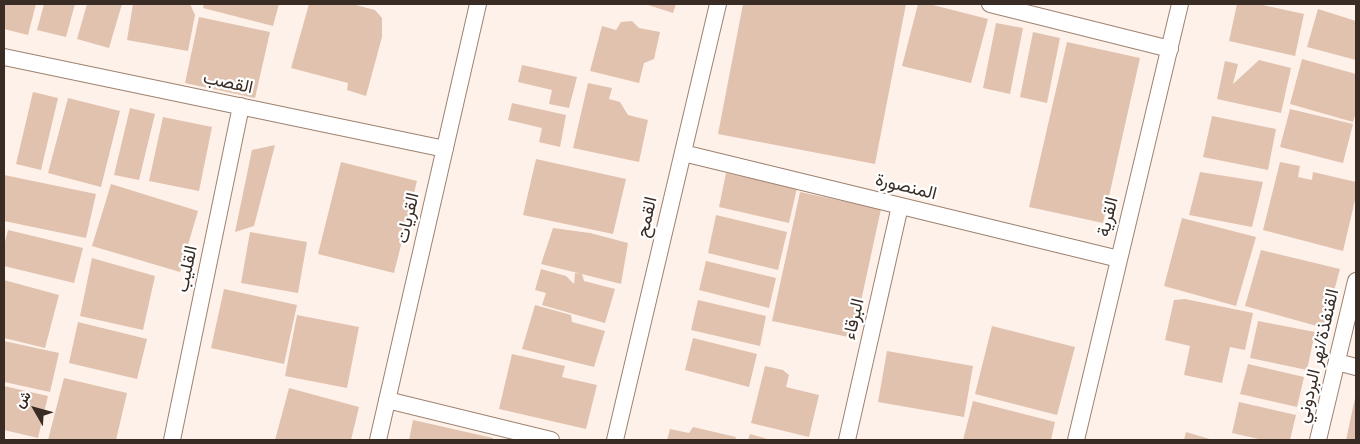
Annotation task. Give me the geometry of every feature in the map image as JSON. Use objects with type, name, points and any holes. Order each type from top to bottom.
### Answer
[{"type":"street","name":"القريات","points":[[378,440],[478,4]]},
{"type":"street","name":"القمح","points":[[615,440],[718,4]]},
{"type":"street","points":[[990,4],[1170,49]]},
{"type":"street","name":"القرية","points":[[1076,440],[1180,4]]},
{"type":"street","name":"القصب","points":[[4,59],[445,149]]},
{"type":"street","name":"القليب","points":[[172,440],[241,106]]},
{"type":"street","name":"المنصورة","points":[[683,153],[1119,259]]},
{"type":"street","name":"البرقاء","points":[[847,440],[900,206]]},
{"type":"street","name":"القنفذة/نهر البردوني","points":[[1318,440],[1356,281]]},
{"type":"street","points":[[1337,362],[1356,367]]},
{"type":"street","points":[[387,400],[551,440]]},
{"type":"building","points":[[4,4],[36,4],[28,35],[4,29]]},
{"type":"building","points":[[44,4],[75,4],[66,37],[37,30]]},
{"type":"building","points":[[87,4],[122,4],[109,48],[77,39]]},
{"type":"building","points":[[133,4],[190,4],[195,15],[188,51],[127,40]]},
{"type":"building","points":[[204,4],[279,4],[273,26],[203,8]]},
{"type":"building","points":[[309,4],[352,4],[375,10],[382,18],[382,37],[366,96],[347,90],[348,83],[291,68]]},
{"type":"building","points":[[645,4],[676,4],[673,13]]},
{"type":"building","points":[[743,4],[906,4],[875,164],[718,134]]},
{"type":"building","points":[[918,4],[929,4],[988,19],[971,83],[902,66]]},
{"type":"building","points":[[1237,4],[1258,4],[1304,14],[1295,56],[1229,41]]},
{"type":"building","points":[[1318,9],[1356,21],[1356,60],[1307,47]]},
{"type":"building","points":[[199,17],[270,32],[255,98],[185,83]]},
{"type":"building","points":[[632,21],[639,28],[660,32],[654,59],[644,63],[639,83],[590,71],[602,26],[616,30],[621,22]]},
{"type":"building","points":[[996,23],[1023,28],[1010,94],[983,88]]},
{"type":"building","points":[[1033,32],[1060,38],[1047,103],[1020,97]]},
{"type":"building","points":[[1067,42],[1140,58],[1103,223],[1029,207]]},
{"type":"building","points":[[1302,59],[1356,74],[1356,112],[1353,122],[1290,104]]},
{"type":"building","points":[[1259,60],[1291,68],[1281,113],[1217,99],[1225,61],[1238,64],[1233,84]]},
{"type":"building","points":[[522,65],[577,77],[569,108],[549,104],[552,90],[518,82]]},
{"type":"building","points":[[588,83],[612,88],[609,99],[620,102],[628,115],[648,120],[639,162],[573,148]]},
{"type":"building","points":[[33,92],[58,98],[41,170],[16,164]]},
{"type":"building","points":[[68,98],[120,111],[101,187],[48,173]]},
{"type":"building","points":[[512,103],[566,115],[560,147],[539,142],[542,128],[508,120]]},
{"type":"building","points":[[130,108],[155,114],[139,180],[114,175]]},
{"type":"building","points":[[1290,109],[1353,124],[1343,163],[1280,147]]},
{"type":"building","points":[[1212,116],[1276,129],[1268,170],[1203,157]]},
{"type":"building","points":[[163,117],[212,127],[199,191],[149,181]]},
{"type":"building","points":[[275,145],[254,226],[235,232],[252,150]]},
{"type":"building","points":[[536,159],[626,179],[613,234],[523,215]]},
{"type":"building","points":[[341,162],[417,181],[394,273],[318,254]]},
{"type":"building","points":[[1280,162],[1300,166],[1298,177],[1312,180],[1313,172],[1356,182],[1356,196],[1343,251],[1263,230]]},
{"type":"building","points":[[1200,172],[1263,182],[1252,227],[1189,215]]},
{"type":"building","points":[[726,173],[797,188],[789,223],[719,207]]},
{"type":"building","points":[[4,175],[96,194],[86,238],[4,221]]},
{"type":"building","points":[[111,184],[198,211],[180,272],[92,246]]},
{"type":"building","points":[[800,192],[881,209],[853,338],[772,321]]},
{"type":"building","points":[[716,215],[787,232],[778,270],[708,253]]},
{"type":"building","points":[[1182,218],[1256,237],[1236,306],[1164,286]]},
{"type":"building","points":[[553,228],[590,233],[628,243],[621,284],[541,264]]},
{"type":"building","points":[[8,230],[83,248],[74,283],[4,266],[4,246]]},
{"type":"building","points":[[250,232],[307,242],[298,293],[241,283]]},
{"type":"building","points":[[1261,250],[1340,269],[1324,328],[1245,306]]},
{"type":"building","points":[[92,258],[155,276],[143,330],[80,316]]},
{"type":"building","points":[[706,261],[776,278],[769,308],[699,290]]},
{"type":"building","points":[[541,269],[566,276],[574,284],[575,273],[582,274],[584,281],[615,289],[605,323],[542,305],[546,293],[535,290]]},
{"type":"building","points":[[4,280],[59,295],[45,348],[4,338]]},
{"type":"building","points":[[224,289],[297,305],[284,364],[211,348]]},
{"type":"building","points":[[1185,299],[1253,313],[1245,350],[1230,347],[1222,383],[1184,375],[1190,346],[1165,340],[1174,300]]},
{"type":"building","points":[[698,300],[766,316],[760,346],[691,330]]},
{"type":"building","points":[[535,305],[571,315],[572,322],[605,331],[594,367],[522,349]]},
{"type":"building","points":[[297,315],[359,327],[347,388],[285,376]]},
{"type":"building","points":[[1258,321],[1315,332],[1307,370],[1250,358]]},
{"type":"building","points":[[78,322],[147,339],[137,379],[69,363]]},
{"type":"building","points":[[992,326],[1075,347],[1057,415],[975,394]]},
{"type":"building","points":[[693,338],[757,354],[749,387],[685,370]]},
{"type":"building","points":[[4,341],[59,353],[50,392],[4,382]]},
{"type":"building","points":[[887,351],[973,366],[964,417],[878,402]]},
{"type":"building","points":[[512,354],[565,366],[562,377],[597,385],[586,429],[499,409]]},
{"type":"building","points":[[1248,364],[1304,377],[1297,407],[1240,394]]},
{"type":"building","points":[[765,366],[783,370],[789,375],[786,387],[819,395],[809,437],[751,423]]},
{"type":"building","points":[[64,378],[127,393],[116,440],[48,440]]},
{"type":"building","points":[[4,386],[48,396],[38,438],[4,430]]},
{"type":"building","points":[[289,388],[359,407],[351,440],[275,440]]},
{"type":"building","points":[[1355,398],[1356,440],[1346,440]]},
{"type":"building","points":[[973,401],[1055,422],[1051,440],[963,440]]},
{"type":"building","points":[[1239,402],[1296,415],[1290,440],[1263,440],[1232,433]]},
{"type":"building","points":[[413,420],[493,438],[493,440],[409,440]]},
{"type":"building","points":[[693,427],[736,437],[735,440],[667,440],[670,429],[689,433]]},
{"type":"building","points":[[1186,432],[1213,440],[1184,440]]},
{"type":"building","points":[[750,434],[771,440],[748,440]]}]
